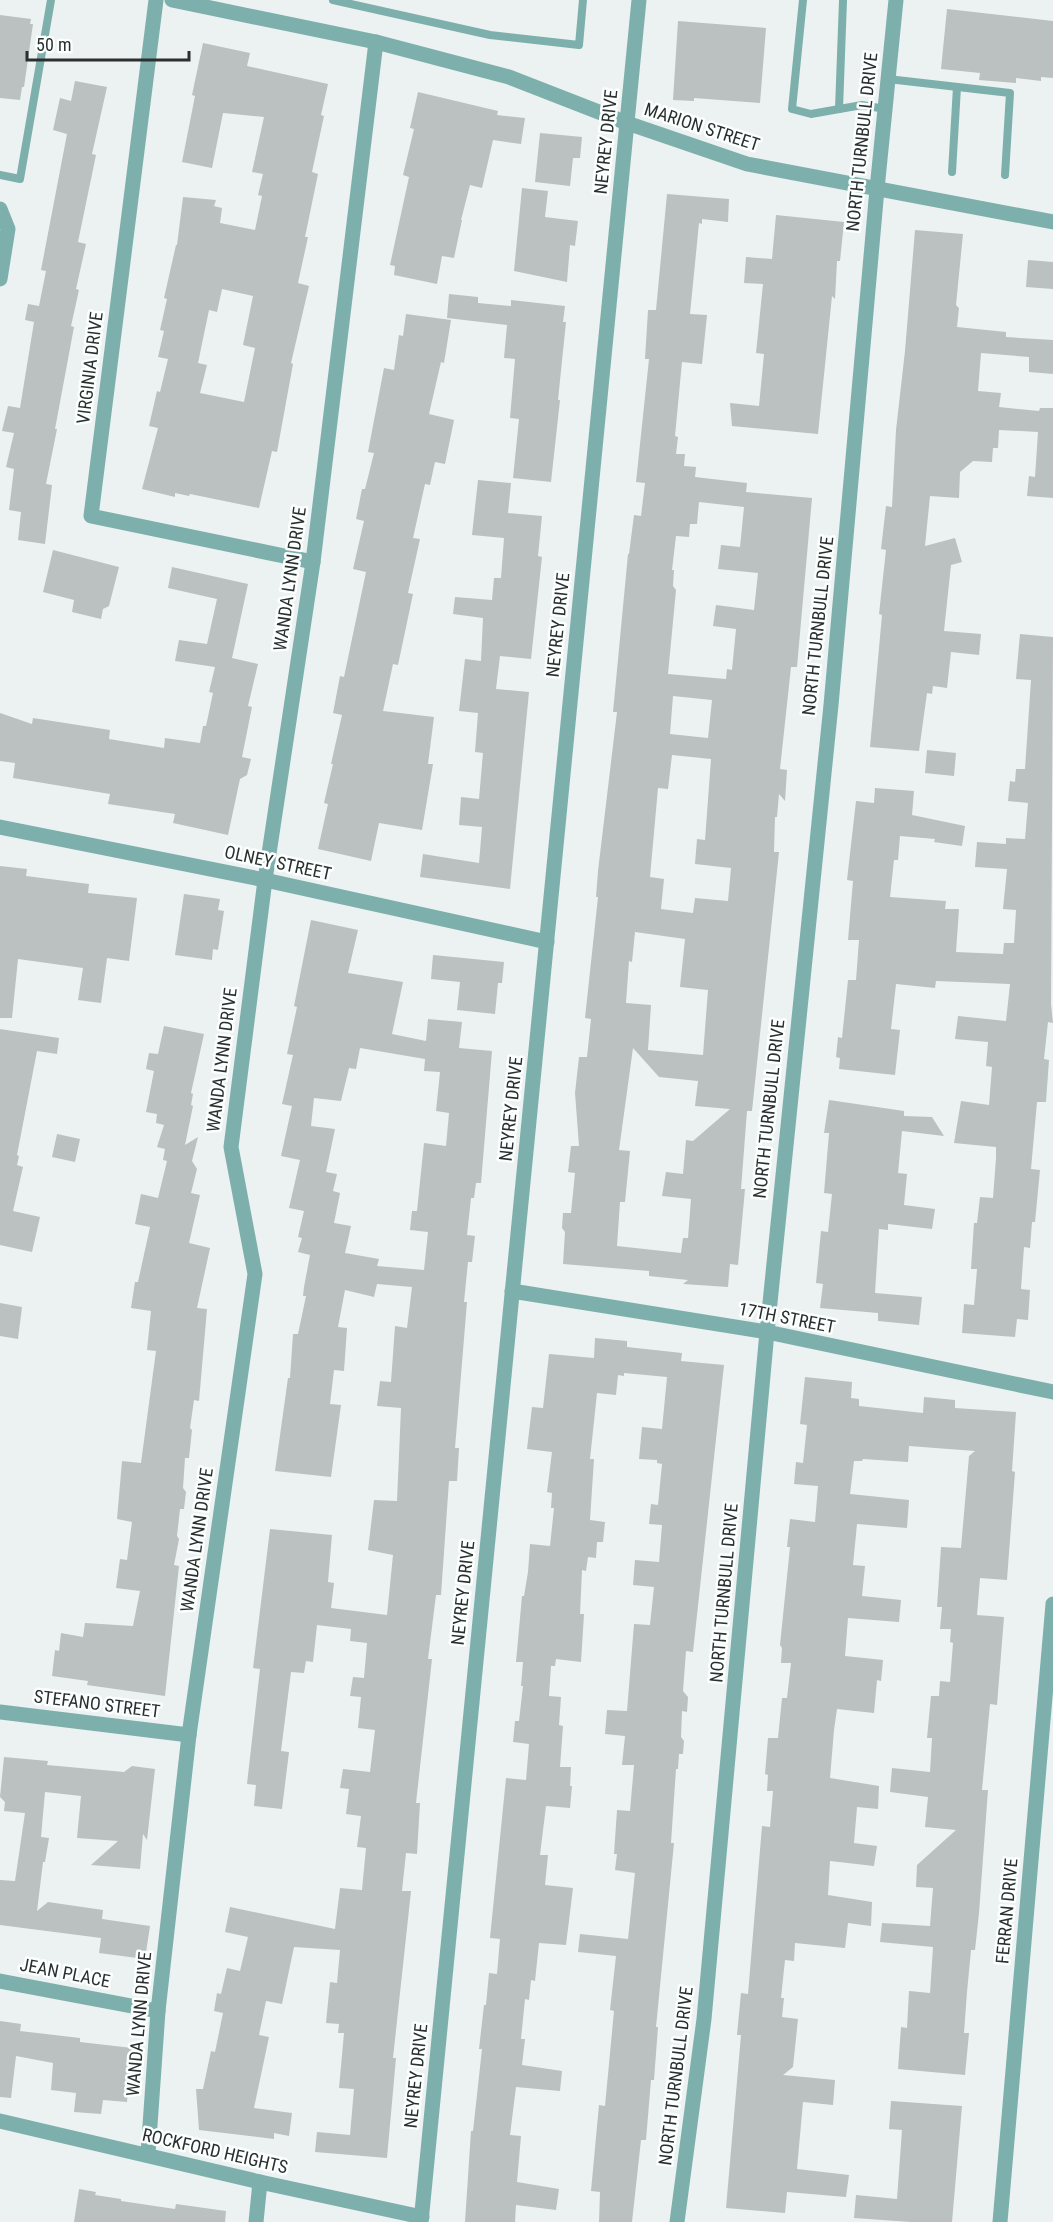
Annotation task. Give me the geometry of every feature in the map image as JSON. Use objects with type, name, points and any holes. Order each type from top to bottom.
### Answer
[{"type":"street","name":"VIRGINIA DRIVE","points":[[156,0],[91,516],[313,562]]},
{"type":"street","name":"MARION STREET","points":[[172,0],[376,42],[509,76],[627,123],[747,164],[1053,222]]},
{"type":"street","name":"NEYREY DRIVE","points":[[421,2219],[639,0]]},
{"type":"street","name":"NORTH TURNBULL DRIVE","points":[[677,2222],[704,2019],[767,1332],[832,693],[896,0]]},
{"type":"street","name":"WANDA LYNN DRIVE","points":[[148,2154],[158,2011],[189,1735],[255,1274],[231,1147],[265,880],[313,562],[376,42]]},
{"type":"street","points":[[0,209],[8,230],[0,279]]},
{"type":"street","name":"OLNEY STREET","points":[[0,827],[265,880],[547,942]]},
{"type":"street","name":"17TH STREET","points":[[512,1291],[767,1332],[1053,1392]]},
{"type":"street","name":"FERRAN DRIVE","points":[[1000,2222],[1053,1604]]},
{"type":"street","name":"STEFANO STREET","points":[[0,1712],[189,1735]]},
{"type":"street","name":"JEAN PLACE","points":[[0,1981],[158,2011]]},
{"type":"street","name":"ROCKFORD HEIGHTS","points":[[0,2121],[421,2219]]},
{"type":"street","points":[[256,2222],[261,2182]]},
{"type":"lane","points":[[0,175],[20,179],[51,0]]},
{"type":"lane","points":[[333,0],[490,35],[579,45],[584,0]]},
{"type":"lane","points":[[803,0],[792,109],[811,114],[862,105],[885,109]]},
{"type":"lane","points":[[839,109],[843,0]]},
{"type":"lane","points":[[888,79],[1010,93],[1005,175]]},
{"type":"lane","points":[[951,172],[957,87]]},
{"type":"building","points":[[947,9],[1053,21],[1053,78],[1041,77],[1041,81],[1016,78],[1016,83],[979,80],[980,73],[941,69]]},
{"type":"building","points":[[0,15],[31,19],[30,24],[33,24],[20,100],[0,98]]},
{"type":"building","points":[[678,21],[766,28],[760,103],[694,98],[694,101],[673,100]]},
{"type":"building","points":[[203,43],[250,53],[247,66],[328,84],[312,172],[318,174],[298,283],[309,286],[291,363],[293,364],[277,452],[272,451],[259,508],[190,494],[189,496],[175,493],[175,497],[142,489],[158,428],[149,426],[157,391],[160,392],[168,359],[158,357],[164,331],[160,330],[167,299],[164,298],[177,245],[183,197],[216,200],[214,206],[222,208],[220,223],[255,230],[262,196],[258,195],[263,174],[252,172],[264,117],[223,113],[212,168],[182,162],[195,96],[192,95]],"holes":[[[222,289],[253,296],[243,345],[255,348],[244,402],[200,393],[207,365],[198,363],[209,310],[217,312]]]},
{"type":"building","points":[[75,81],[107,87],[92,154],[96,155],[78,242],[86,244],[76,289],[79,290],[71,326],[74,327],[46,484],[52,485],[45,544],[18,540],[21,512],[9,510],[14,469],[6,467],[14,433],[2,431],[8,406],[20,408],[34,322],[25,320],[28,304],[39,306],[46,271],[41,270],[67,134],[53,130],[60,98],[71,101]]},
{"type":"building","points":[[418,92],[498,111],[497,115],[525,118],[521,144],[493,140],[482,188],[470,185],[454,258],[442,256],[437,284],[394,275],[395,266],[390,265],[409,177],[403,175],[414,129],[410,128]]},
{"type":"building","points":[[540,133],[582,137],[580,158],[573,158],[570,186],[535,182]]},
{"type":"building","points":[[522,188],[548,191],[545,217],[578,221],[575,246],[570,245],[567,282],[514,271]]},
{"type":"building","points":[[667,194],[729,199],[728,222],[702,219],[702,224],[699,223],[690,314],[707,315],[702,364],[682,362],[675,436],[678,437],[676,454],[685,454],[684,466],[696,467],[695,477],[747,483],[746,492],[812,498],[797,667],[791,667],[780,769],[787,770],[785,801],[779,794],[777,817],[775,817],[774,852],[779,852],[752,1111],[747,1111],[741,1189],[745,1189],[738,1265],[730,1264],[728,1287],[683,1284],[688,1280],[649,1276],[649,1271],[563,1264],[565,1232],[562,1228],[563,1213],[571,1213],[575,1173],[568,1172],[571,1146],[579,1146],[575,1093],[579,1057],[587,1057],[591,1019],[585,1018],[598,897],[596,897],[598,871],[617,712],[613,712],[628,554],[634,515],[641,516],[645,483],[636,482],[649,359],[645,359],[648,310],[656,310]],"holes":[[[699,502],[744,507],[740,547],[721,545],[718,569],[758,573],[754,610],[716,605],[713,626],[736,629],[732,670],[727,669],[726,679],[668,674],[676,590],[673,586],[674,570],[672,570],[676,536],[689,537],[690,524],[697,524]],[[673,696],[712,700],[708,738],[670,734]],[[672,755],[711,759],[705,840],[697,839],[695,864],[731,868],[728,901],[695,898],[693,913],[661,909],[664,879],[650,877],[658,788],[668,789]],[[635,932],[685,939],[680,987],[708,990],[703,1055],[648,1050],[651,1005],[626,1003],[629,961],[632,962]],[[633,1048],[659,1077],[698,1081],[695,1106],[730,1109],[693,1141],[686,1140],[683,1174],[666,1172],[662,1196],[691,1199],[688,1238],[683,1238],[681,1253],[617,1246],[620,1202],[625,1202],[630,1151],[619,1150]]]},
{"type":"building","points":[[776,215],[844,222],[840,261],[837,261],[835,299],[832,296],[818,434],[732,426],[730,403],[759,406],[764,354],[756,353],[763,284],[744,283],[746,257],[772,259]]},
{"type":"building","points":[[915,230],[963,234],[956,305],[959,308],[957,327],[1006,332],[1006,337],[1053,340],[1053,374],[1029,372],[1029,357],[981,353],[978,391],[1001,393],[999,407],[1039,411],[1040,408],[1053,408],[1053,498],[1027,496],[1029,476],[1035,477],[1038,432],[999,430],[998,448],[993,448],[992,462],[973,461],[960,472],[959,498],[930,496],[925,546],[955,538],[962,562],[951,565],[944,631],[981,634],[979,655],[951,652],[947,688],[933,686],[932,694],[927,693],[919,751],[870,747],[886,550],[881,549],[886,506],[892,507],[896,430]]},
{"type":"building","points":[[1028,260],[1053,262],[1053,289],[1026,287]]},
{"type":"building","points":[[449,294],[478,297],[478,303],[511,306],[511,300],[565,306],[563,322],[566,322],[558,400],[560,400],[551,482],[513,478],[519,419],[510,418],[515,359],[504,358],[507,325],[447,318]]},
{"type":"building","points":[[406,314],[451,320],[444,363],[441,362],[429,414],[454,420],[445,464],[435,462],[430,485],[425,484],[413,538],[420,539],[408,593],[413,594],[398,665],[393,664],[383,711],[434,717],[428,764],[433,764],[422,830],[379,823],[371,861],[318,849],[328,804],[324,803],[342,715],[333,713],[340,676],[344,677],[366,572],[353,569],[364,521],[356,519],[362,489],[365,489],[374,453],[368,452],[384,368],[394,370],[399,335],[403,336]]},
{"type":"building","points":[[478,480],[511,483],[508,513],[542,516],[538,556],[542,557],[531,659],[500,656],[496,689],[529,692],[510,889],[420,877],[423,854],[479,863],[482,827],[459,825],[461,797],[479,799],[483,753],[475,752],[478,713],[459,711],[465,659],[481,661],[483,618],[453,614],[455,597],[492,600],[494,578],[501,578],[504,538],[472,535]]},
{"type":"building","points":[[53,550],[119,567],[109,606],[103,609],[101,619],[72,612],[74,600],[43,592]]},
{"type":"building","points":[[172,567],[248,584],[232,658],[258,664],[248,706],[252,707],[242,757],[251,759],[247,775],[240,779],[228,835],[173,823],[175,814],[108,804],[110,794],[13,778],[15,763],[0,761],[0,713],[32,724],[33,718],[110,730],[109,739],[164,748],[165,738],[200,743],[213,693],[209,692],[215,667],[175,661],[179,640],[207,644],[217,599],[168,588]]},
{"type":"building","points":[[1020,634],[1053,637],[1051,1004],[1053,1023],[1048,1022],[1044,1059],[1049,1060],[1046,1102],[1037,1102],[1031,1169],[1040,1170],[1035,1222],[1032,1222],[1030,1248],[1024,1247],[1021,1289],[1030,1290],[1028,1320],[1017,1319],[1015,1337],[962,1333],[964,1304],[974,1305],[977,1269],[971,1269],[974,1223],[977,1223],[980,1197],[993,1198],[996,1147],[954,1143],[961,1101],[989,1105],[992,1067],[986,1066],[988,1042],[955,1039],[958,1016],[1006,1021],[1010,984],[936,981],[935,988],[896,984],[891,1029],[900,1030],[895,1075],[839,1069],[840,1058],[836,1057],[838,1037],[842,1038],[848,980],[856,980],[859,940],[848,940],[853,881],[847,880],[856,801],[874,803],[875,788],[914,791],[912,815],[965,826],[962,846],[934,842],[935,839],[900,836],[898,860],[894,860],[890,897],[946,901],[945,909],[959,909],[956,952],[1003,954],[1004,943],[1014,943],[1016,910],[1003,909],[1007,869],[975,867],[977,842],[1006,844],[1006,838],[1025,839],[1028,803],[1008,801],[1010,781],[1015,782],[1016,769],[1025,769],[1031,680],[1016,679]]},
{"type":"building","points":[[927,750],[956,753],[954,776],[925,773]]},
{"type":"building","points":[[0,866],[27,869],[26,876],[89,884],[88,893],[137,898],[129,961],[107,958],[101,1003],[78,1000],[83,968],[18,959],[12,1018],[0,1018]]},
{"type":"building","points":[[184,894],[220,899],[218,910],[224,911],[218,950],[213,949],[212,960],[175,955]]},
{"type":"building","points":[[311,920],[358,930],[348,973],[403,982],[392,1034],[426,1041],[428,1019],[462,1022],[459,1048],[492,1051],[481,1183],[476,1183],[474,1198],[471,1198],[467,1235],[475,1236],[472,1262],[468,1262],[464,1302],[467,1302],[455,1448],[459,1448],[457,1481],[449,1481],[441,1595],[436,1595],[428,1659],[432,1659],[416,1803],[420,1803],[417,1854],[406,1853],[402,1891],[411,1891],[393,2058],[396,2058],[387,2158],[315,2152],[317,2132],[350,2135],[354,2089],[339,2088],[344,2033],[338,2033],[339,2024],[326,2023],[330,1982],[337,1983],[340,1950],[294,1947],[282,2004],[266,2001],[259,2035],[269,2037],[254,2108],[292,2113],[289,2136],[274,2133],[274,2139],[199,2130],[196,2089],[203,2089],[211,2051],[215,2052],[223,2013],[214,2011],[217,1993],[221,1994],[227,1968],[240,1971],[248,1937],[225,1932],[230,1907],[335,1929],[340,1888],[362,1890],[366,1848],[357,1847],[361,1816],[346,1814],[349,1789],[340,1788],[343,1769],[370,1772],[375,1730],[358,1728],[361,1697],[350,1696],[353,1677],[364,1678],[367,1643],[350,1641],[351,1629],[317,1625],[313,1662],[306,1661],[304,1673],[291,1672],[281,1751],[289,1752],[282,1809],[254,1806],[256,1785],[247,1784],[260,1669],[253,1668],[270,1529],[332,1535],[328,1582],[334,1583],[331,1608],[387,1615],[393,1555],[368,1550],[374,1500],[397,1501],[401,1408],[377,1406],[380,1381],[391,1382],[395,1326],[407,1328],[412,1287],[377,1284],[374,1297],[345,1290],[338,1327],[347,1328],[344,1371],[334,1370],[330,1404],[341,1405],[331,1477],[275,1471],[288,1378],[290,1378],[293,1334],[298,1334],[306,1296],[303,1296],[310,1255],[298,1252],[302,1238],[298,1237],[304,1211],[289,1208],[300,1160],[281,1156],[292,1106],[282,1104],[293,1055],[287,1054],[297,1007],[294,1006]],"holes":[[[360,1048],[425,1059],[424,1071],[440,1072],[436,1111],[449,1113],[446,1146],[424,1143],[417,1211],[412,1211],[410,1230],[428,1232],[424,1270],[377,1266],[379,1259],[345,1253],[351,1226],[334,1223],[340,1193],[333,1191],[337,1174],[326,1172],[335,1129],[311,1126],[314,1098],[341,1101],[349,1068],[356,1069]]]},
{"type":"building","points":[[433,955],[504,962],[502,983],[498,983],[495,1014],[457,1010],[460,982],[431,979]]},
{"type":"building","points":[[164,1026],[204,1034],[191,1093],[193,1094],[191,1105],[193,1106],[185,1145],[198,1137],[192,1161],[197,1169],[191,1193],[200,1195],[189,1243],[210,1248],[197,1308],[207,1309],[199,1401],[194,1400],[189,1458],[185,1458],[183,1488],[186,1492],[184,1509],[180,1509],[177,1536],[179,1539],[174,1565],[179,1566],[165,1696],[87,1685],[88,1681],[52,1676],[55,1650],[59,1651],[61,1633],[83,1637],[85,1623],[133,1626],[140,1591],[116,1588],[120,1559],[127,1560],[132,1522],[117,1519],[122,1461],[141,1463],[156,1351],[147,1350],[151,1311],[131,1308],[135,1282],[138,1282],[150,1227],[135,1224],[141,1194],[158,1198],[167,1161],[163,1160],[165,1149],[157,1147],[164,1125],[156,1123],[157,1114],[146,1112],[154,1071],[146,1069],[149,1053],[158,1054]]},
{"type":"building","points":[[0,1029],[59,1038],[57,1054],[37,1051],[17,1155],[19,1156],[17,1165],[23,1167],[13,1211],[40,1217],[32,1252],[0,1245]]},
{"type":"building","points":[[829,1100],[904,1111],[904,1116],[932,1117],[944,1136],[902,1131],[898,1173],[907,1174],[904,1205],[935,1209],[932,1229],[888,1224],[888,1230],[879,1229],[875,1293],[922,1297],[919,1325],[878,1321],[878,1313],[820,1308],[823,1284],[816,1283],[821,1231],[828,1232],[832,1194],[824,1193],[829,1133],[824,1133]]},
{"type":"building","points":[[57,1134],[80,1139],[75,1162],[52,1157]]},
{"type":"building","points":[[0,1303],[22,1307],[18,1339],[0,1336]]},
{"type":"building","points":[[595,1338],[627,1341],[627,1347],[682,1353],[681,1361],[724,1365],[693,1652],[686,1651],[683,1691],[688,1697],[687,1712],[682,1711],[683,1754],[679,1754],[678,1769],[676,1769],[671,1843],[674,1843],[656,2027],[658,2027],[654,2080],[651,2080],[646,2140],[641,2140],[632,2222],[599,2222],[600,2192],[591,2191],[599,2105],[605,2106],[614,2011],[610,2010],[616,1956],[578,1952],[580,1934],[628,1939],[635,1873],[615,1870],[617,1854],[614,1854],[617,1810],[630,1811],[634,1765],[622,1765],[625,1736],[605,1734],[607,1710],[627,1711],[634,1624],[650,1625],[654,1587],[633,1585],[635,1560],[659,1562],[662,1525],[649,1524],[651,1504],[658,1505],[662,1464],[657,1463],[657,1460],[639,1459],[642,1427],[662,1429],[667,1377],[624,1373],[624,1376],[618,1375],[616,1395],[597,1393],[590,1459],[594,1459],[590,1520],[605,1522],[603,1542],[597,1542],[596,1558],[588,1557],[586,1571],[582,1570],[580,1614],[584,1614],[581,1662],[556,1659],[555,1666],[551,1666],[549,1696],[561,1697],[559,1725],[563,1726],[560,1767],[571,1767],[570,1786],[572,1786],[570,1808],[546,1806],[540,1855],[548,1855],[545,1885],[573,1888],[566,1945],[539,1943],[535,1981],[531,1980],[529,2000],[525,1999],[521,2039],[525,2039],[522,2065],[562,2071],[560,2091],[516,2087],[510,2135],[521,2136],[517,2182],[559,2189],[556,2210],[516,2205],[515,2222],[465,2222],[471,2131],[473,2131],[482,2049],[479,2049],[484,2005],[486,2005],[489,1973],[497,1974],[500,1939],[490,1938],[506,1778],[526,1780],[529,1744],[513,1742],[515,1721],[519,1721],[523,1686],[521,1686],[523,1662],[516,1662],[522,1596],[524,1596],[528,1572],[530,1544],[550,1546],[554,1508],[551,1508],[552,1493],[547,1492],[552,1452],[527,1449],[532,1407],[543,1408],[549,1354],[594,1358]]},
{"type":"building","points":[[805,1377],[852,1382],[851,1398],[859,1399],[859,1406],[923,1413],[924,1397],[955,1400],[955,1408],[1016,1412],[1012,1471],[1015,1472],[1007,1580],[980,1578],[977,1615],[1004,1617],[997,1705],[990,1704],[982,1790],[988,1790],[979,1913],[975,1950],[971,1950],[967,1992],[964,2033],[969,2033],[965,2075],[898,2069],[901,2027],[907,2028],[909,1991],[930,1993],[933,1947],[880,1942],[882,1923],[930,1926],[933,1888],[916,1887],[917,1865],[956,1830],[925,1827],[928,1797],[890,1792],[892,1768],[930,1772],[932,1738],[927,1738],[931,1696],[939,1696],[940,1681],[950,1682],[953,1643],[950,1642],[951,1629],[940,1629],[942,1607],[937,1607],[941,1547],[961,1548],[969,1456],[975,1451],[909,1446],[908,1462],[863,1459],[854,1461],[850,1494],[909,1500],[907,1528],[857,1524],[853,1565],[865,1566],[862,1596],[901,1600],[899,1622],[848,1618],[845,1656],[883,1660],[881,1681],[877,1680],[874,1713],[837,1709],[834,1730],[830,1778],[879,1786],[878,1809],[857,1807],[854,1843],[877,1846],[874,1866],[830,1861],[828,1895],[872,1902],[871,1926],[848,1923],[845,1948],[795,1943],[794,1961],[785,1960],[781,1998],[784,1998],[782,2017],[798,2019],[793,2067],[783,2075],[835,2080],[833,2105],[803,2102],[797,2169],[849,2175],[846,2197],[787,2192],[785,2213],[726,2208],[741,2035],[737,2035],[741,1993],[748,1994],[762,1826],[770,1827],[773,1791],[767,1791],[768,1775],[765,1774],[768,1738],[778,1738],[782,1698],[787,1698],[791,1663],[781,1663],[782,1648],[780,1645],[790,1547],[787,1547],[790,1519],[815,1522],[818,1486],[794,1484],[796,1462],[803,1463],[807,1425],[800,1424]]},
{"type":"building","points":[[4,1757],[48,1761],[47,1765],[124,1772],[132,1766],[155,1769],[147,1840],[143,1834],[140,1869],[91,1865],[118,1841],[77,1838],[81,1796],[45,1792],[41,1837],[49,1838],[45,1862],[43,1862],[37,1911],[48,1902],[103,1910],[102,1919],[150,1926],[145,1959],[99,1953],[101,1938],[0,1925],[0,1880],[15,1881],[25,1813],[4,1811],[5,1802],[0,1797]]},
{"type":"building","points":[[0,2021],[21,2024],[20,2031],[80,2038],[80,2042],[132,2048],[127,2102],[103,2100],[101,2114],[74,2112],[76,2093],[51,2090],[53,2063],[16,2056],[11,2098],[0,2097]]},
{"type":"building","points":[[891,2101],[962,2106],[952,2222],[854,2218],[856,2195],[897,2199],[902,2130],[889,2129]]},
{"type":"building","points":[[79,2189],[96,2192],[95,2195],[121,2199],[121,2201],[175,2209],[176,2204],[226,2211],[225,2222],[74,2222]]}]
